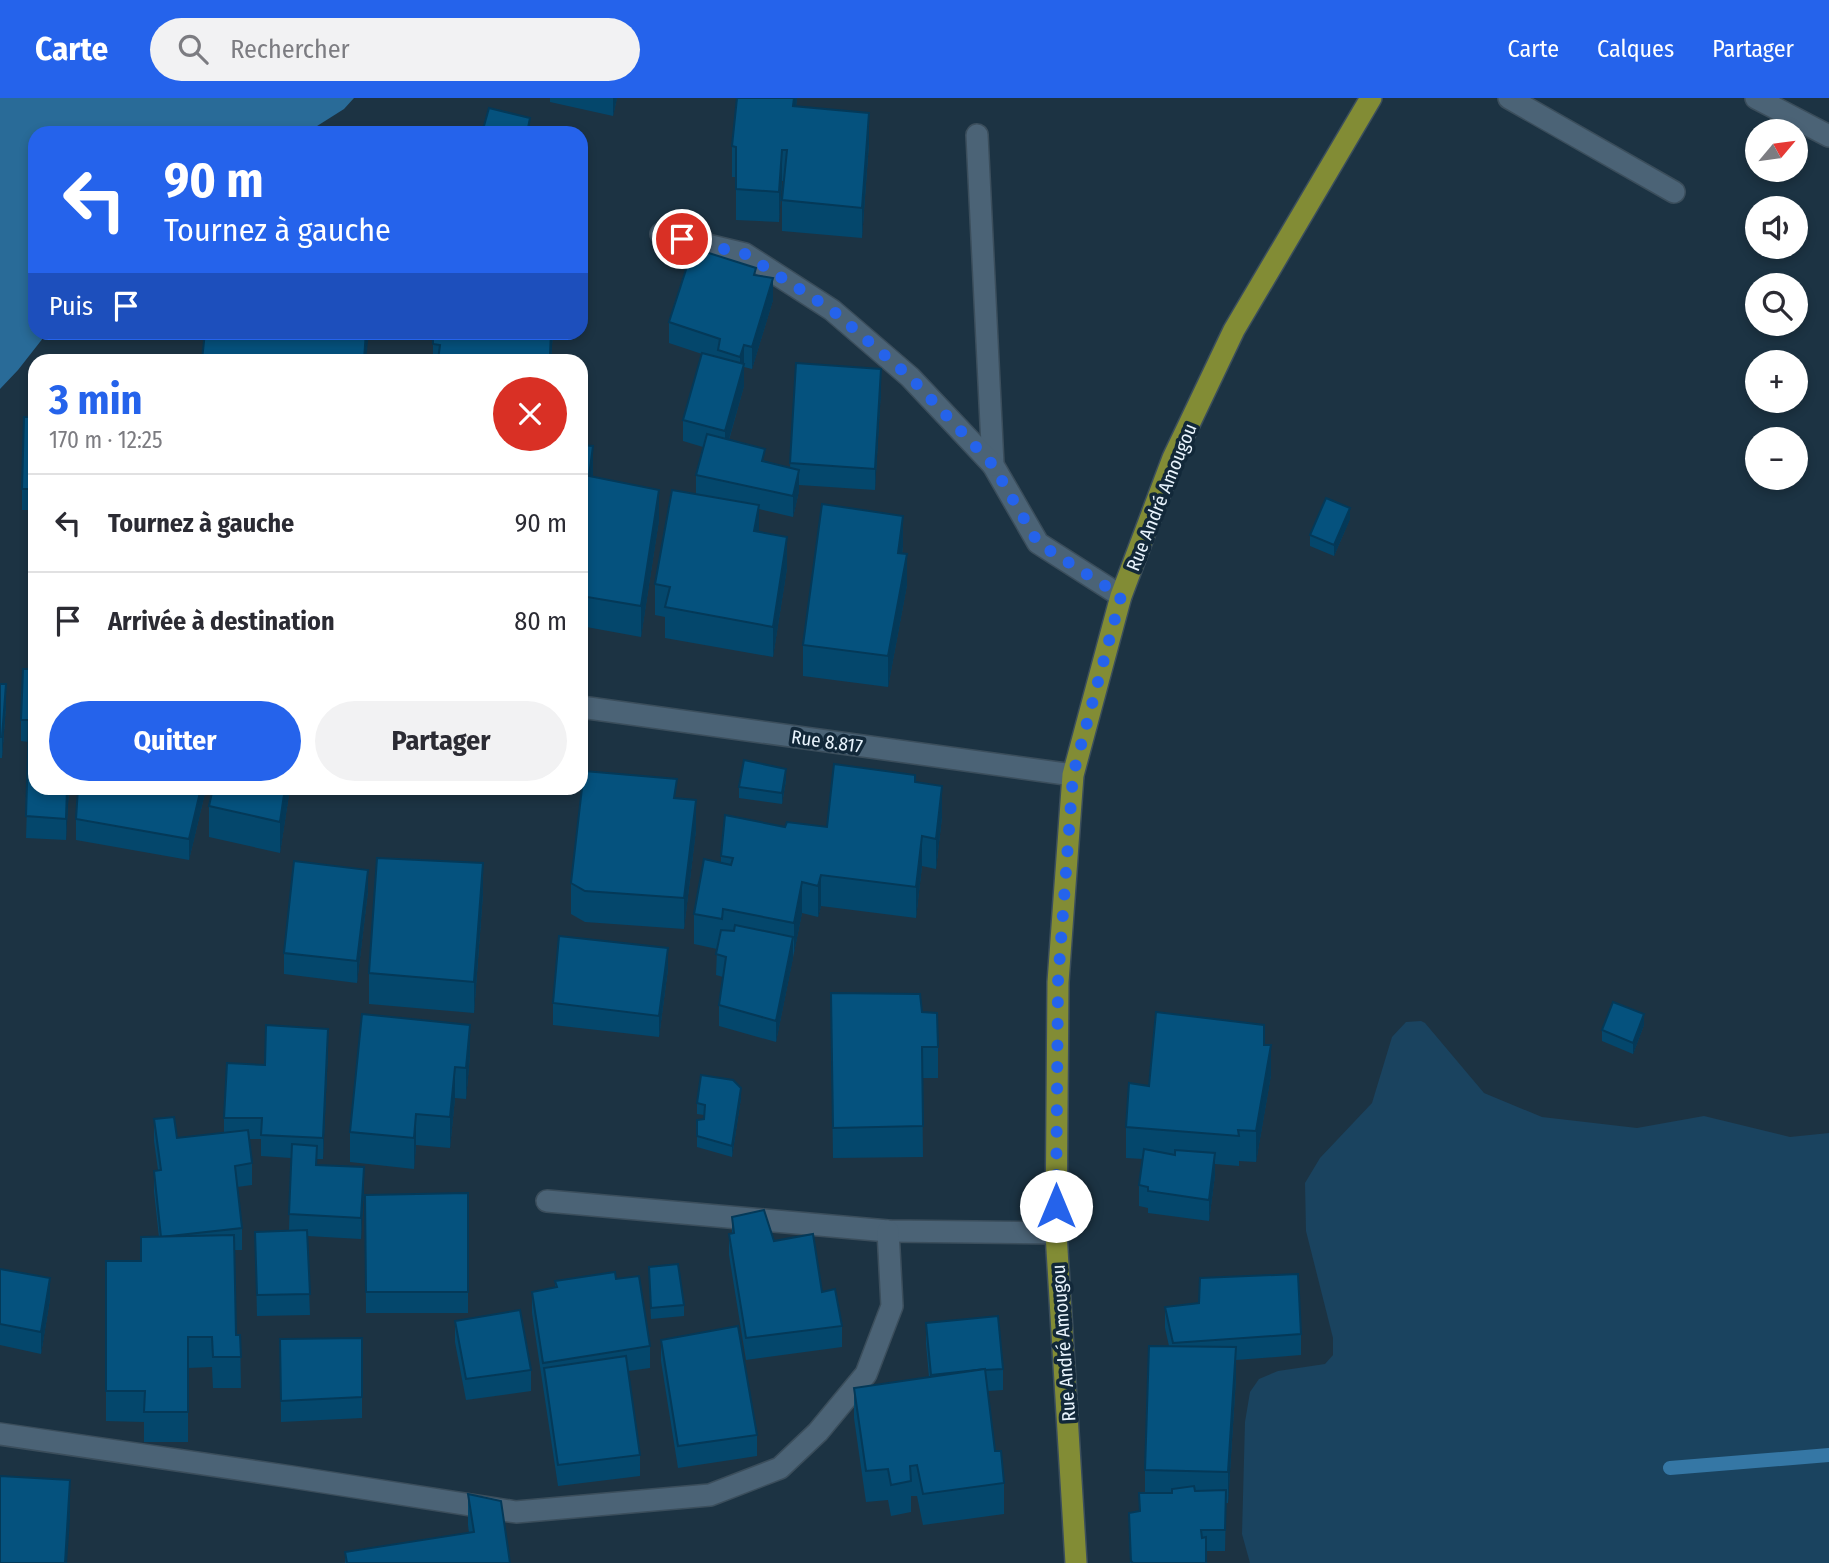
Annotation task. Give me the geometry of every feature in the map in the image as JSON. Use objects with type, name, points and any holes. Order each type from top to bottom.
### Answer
[{"type":"main road","name":"Rue André Amougou","points":[[1076,1563],[1056,1233],[1058,982],[1073,775],[1121,596],[1173,458],[1234,330],[1371,98]]},
{"type":"street","points":[[1509,98],[1674,192]]},
{"type":"street","points":[[1756,98],[1829,136]]},
{"type":"street","points":[[977,135],[993,465]]},
{"type":"street","points":[[661,234],[745,254],[832,310],[910,377],[993,465],[1038,543],[1121,596]]},
{"type":"street","name":"Rue 8.817","points":[[588,708],[1073,775]]},
{"type":"street","points":[[547,1202],[888,1231],[1056,1233]]},
{"type":"street","points":[[0,1434],[516,1512],[710,1495],[780,1468],[818,1432],[866,1374],[892,1306],[888,1231]]},
{"type":"shaded area","points":[[0,98],[354,98],[344,109],[317,126],[28,126],[28,340],[42,340],[0,389]]},
{"type":"shaded area","points":[[1421,1021],[1484,1093],[1542,1117],[1637,1128],[1704,1116],[1790,1137],[1829,1133],[1829,1563],[1250,1563],[1242,1534],[1245,1422],[1250,1392],[1259,1379],[1278,1371],[1325,1364],[1333,1355],[1333,1338],[1306,1231],[1305,1183],[1320,1158],[1372,1103],[1392,1037],[1406,1022]]},
{"type":"building","points":[[737,98],[794,98],[793,106],[869,113],[862,208],[782,200],[787,150],[782,150],[779,192],[736,189],[736,147],[732,146]]},
{"type":"building","points":[[489,108],[530,118],[528,126],[484,126]]},
{"type":"building","points":[[693,248],[756,268],[754,275],[773,278],[752,347],[744,345],[740,357],[718,350],[720,339],[669,322]]},
{"type":"building","points":[[204,340],[365,340],[364,354],[203,354]]},
{"type":"building","points":[[433,340],[551,340],[550,354],[439,354],[440,345],[433,344]]},
{"type":"building","points":[[702,353],[744,364],[725,431],[683,420]]},
{"type":"building","points":[[796,363],[881,369],[875,469],[790,463]]},
{"type":"building","points":[[24,417],[28,417],[28,489],[22,489]]},
{"type":"building","points":[[707,434],[765,449],[762,461],[799,470],[793,496],[696,475]]},
{"type":"building","points":[[588,446],[593,446],[589,476],[659,490],[641,606],[588,597]]},
{"type":"building","points":[[672,490],[759,505],[754,531],[787,537],[773,627],[665,607],[670,587],[655,584]]},
{"type":"building","points":[[1326,498],[1350,508],[1334,545],[1310,535]]},
{"type":"building","points":[[822,504],[903,516],[898,553],[907,554],[888,656],[803,645]]},
{"type":"building","points":[[23,669],[28,669],[28,720],[21,720]]},
{"type":"building","points":[[0,684],[6,684],[2,737],[0,737]]},
{"type":"building","points":[[28,752],[28,795],[67,795],[66,819],[26,816]]},
{"type":"building","points":[[744,760],[786,769],[782,793],[739,787]]},
{"type":"building","points":[[834,764],[915,775],[915,782],[942,786],[936,839],[922,836],[916,887],[821,875],[818,886],[802,882],[794,923],[723,909],[722,919],[694,914],[704,859],[731,865],[733,858],[721,856],[725,815],[785,827],[787,822],[827,827]]},
{"type":"building","points":[[588,771],[677,779],[674,798],[696,800],[684,898],[585,891],[571,883],[581,795],[588,795]]},
{"type":"building","points":[[78,795],[199,795],[189,839],[76,819]]},
{"type":"building","points":[[211,795],[284,795],[280,822],[209,806]]},
{"type":"building","points":[[377,858],[483,863],[474,982],[369,973]]},
{"type":"building","points":[[294,861],[368,870],[357,961],[284,953]]},
{"type":"building","points":[[735,925],[793,937],[776,1021],[719,1005],[726,957],[716,954],[721,930],[734,931]]},
{"type":"building","points":[[559,936],[668,948],[659,1016],[553,1003]]},
{"type":"building","points":[[831,993],[920,994],[922,1012],[937,1013],[938,1047],[922,1047],[923,1126],[833,1128]]},
{"type":"building","points":[[1613,1002],[1644,1014],[1633,1043],[1602,1030]]},
{"type":"building","points":[[1156,1012],[1264,1025],[1264,1045],[1271,1045],[1256,1131],[1238,1130],[1239,1136],[1126,1127],[1129,1083],[1149,1086]]},
{"type":"building","points":[[362,1014],[470,1025],[466,1068],[455,1067],[450,1117],[416,1114],[414,1138],[350,1132]]},
{"type":"building","points":[[266,1025],[328,1029],[323,1138],[261,1135],[262,1118],[224,1118],[227,1063],[265,1065]]},
{"type":"building","points":[[701,1075],[733,1080],[741,1088],[732,1146],[697,1136],[697,1120],[704,1119],[705,1105],[697,1103]]},
{"type":"building","points":[[174,1117],[177,1138],[248,1130],[252,1163],[235,1166],[242,1228],[161,1237],[154,1171],[161,1170],[154,1119]]},
{"type":"building","points":[[292,1144],[317,1146],[316,1165],[364,1167],[361,1218],[289,1214]]},
{"type":"building","points":[[1144,1149],[1175,1155],[1175,1150],[1215,1153],[1209,1200],[1148,1191],[1148,1187],[1139,1185]]},
{"type":"building","points":[[468,1193],[468,1292],[366,1292],[365,1195]]},
{"type":"building","points":[[764,1210],[774,1241],[813,1234],[822,1292],[835,1289],[842,1326],[746,1338],[729,1234],[734,1233],[732,1217]]},
{"type":"building","points":[[307,1230],[310,1294],[257,1295],[255,1232]]},
{"type":"building","points":[[234,1235],[236,1335],[240,1335],[241,1357],[213,1357],[212,1337],[188,1337],[188,1412],[144,1412],[145,1391],[106,1391],[106,1261],[141,1261],[141,1237]]},
{"type":"building","points":[[678,1264],[684,1305],[651,1308],[649,1267]]},
{"type":"building","points":[[0,1269],[50,1278],[41,1332],[0,1324]]},
{"type":"building","points":[[615,1272],[616,1279],[639,1276],[650,1346],[543,1363],[532,1292],[557,1287],[555,1281]]},
{"type":"building","points":[[1298,1274],[1301,1334],[1173,1343],[1165,1307],[1199,1303],[1200,1278]]},
{"type":"building","points":[[520,1310],[531,1370],[466,1379],[455,1321]]},
{"type":"building","points":[[998,1316],[1003,1369],[931,1375],[926,1323]]},
{"type":"building","points":[[738,1326],[757,1435],[678,1446],[661,1340]]},
{"type":"building","points":[[362,1338],[362,1397],[281,1401],[280,1339]]},
{"type":"building","points":[[1149,1346],[1236,1347],[1228,1472],[1145,1470]]},
{"type":"building","points":[[626,1356],[640,1455],[558,1465],[544,1368]]},
{"type":"building","points":[[985,1369],[995,1451],[1001,1451],[1004,1483],[923,1494],[917,1465],[910,1466],[911,1481],[891,1485],[888,1469],[866,1471],[854,1388]]},
{"type":"building","points":[[0,1476],[70,1480],[65,1563],[0,1563]]},
{"type":"building","points":[[1194,1486],[1195,1491],[1226,1490],[1225,1530],[1201,1530],[1202,1538],[1206,1537],[1206,1563],[1133,1563],[1129,1513],[1140,1511],[1139,1493],[1172,1493],[1172,1489]]},
{"type":"building","points":[[468,1494],[501,1501],[510,1563],[347,1563],[345,1552],[474,1532]]},
{"type":"waterway","points":[[1670,1468],[1829,1455]]},
{"type":"route","points":[[682,239],[745,254],[832,310],[910,377],[993,465],[1038,543],[1121,596],[1073,775],[1058,982],[1056,1206]]}]
